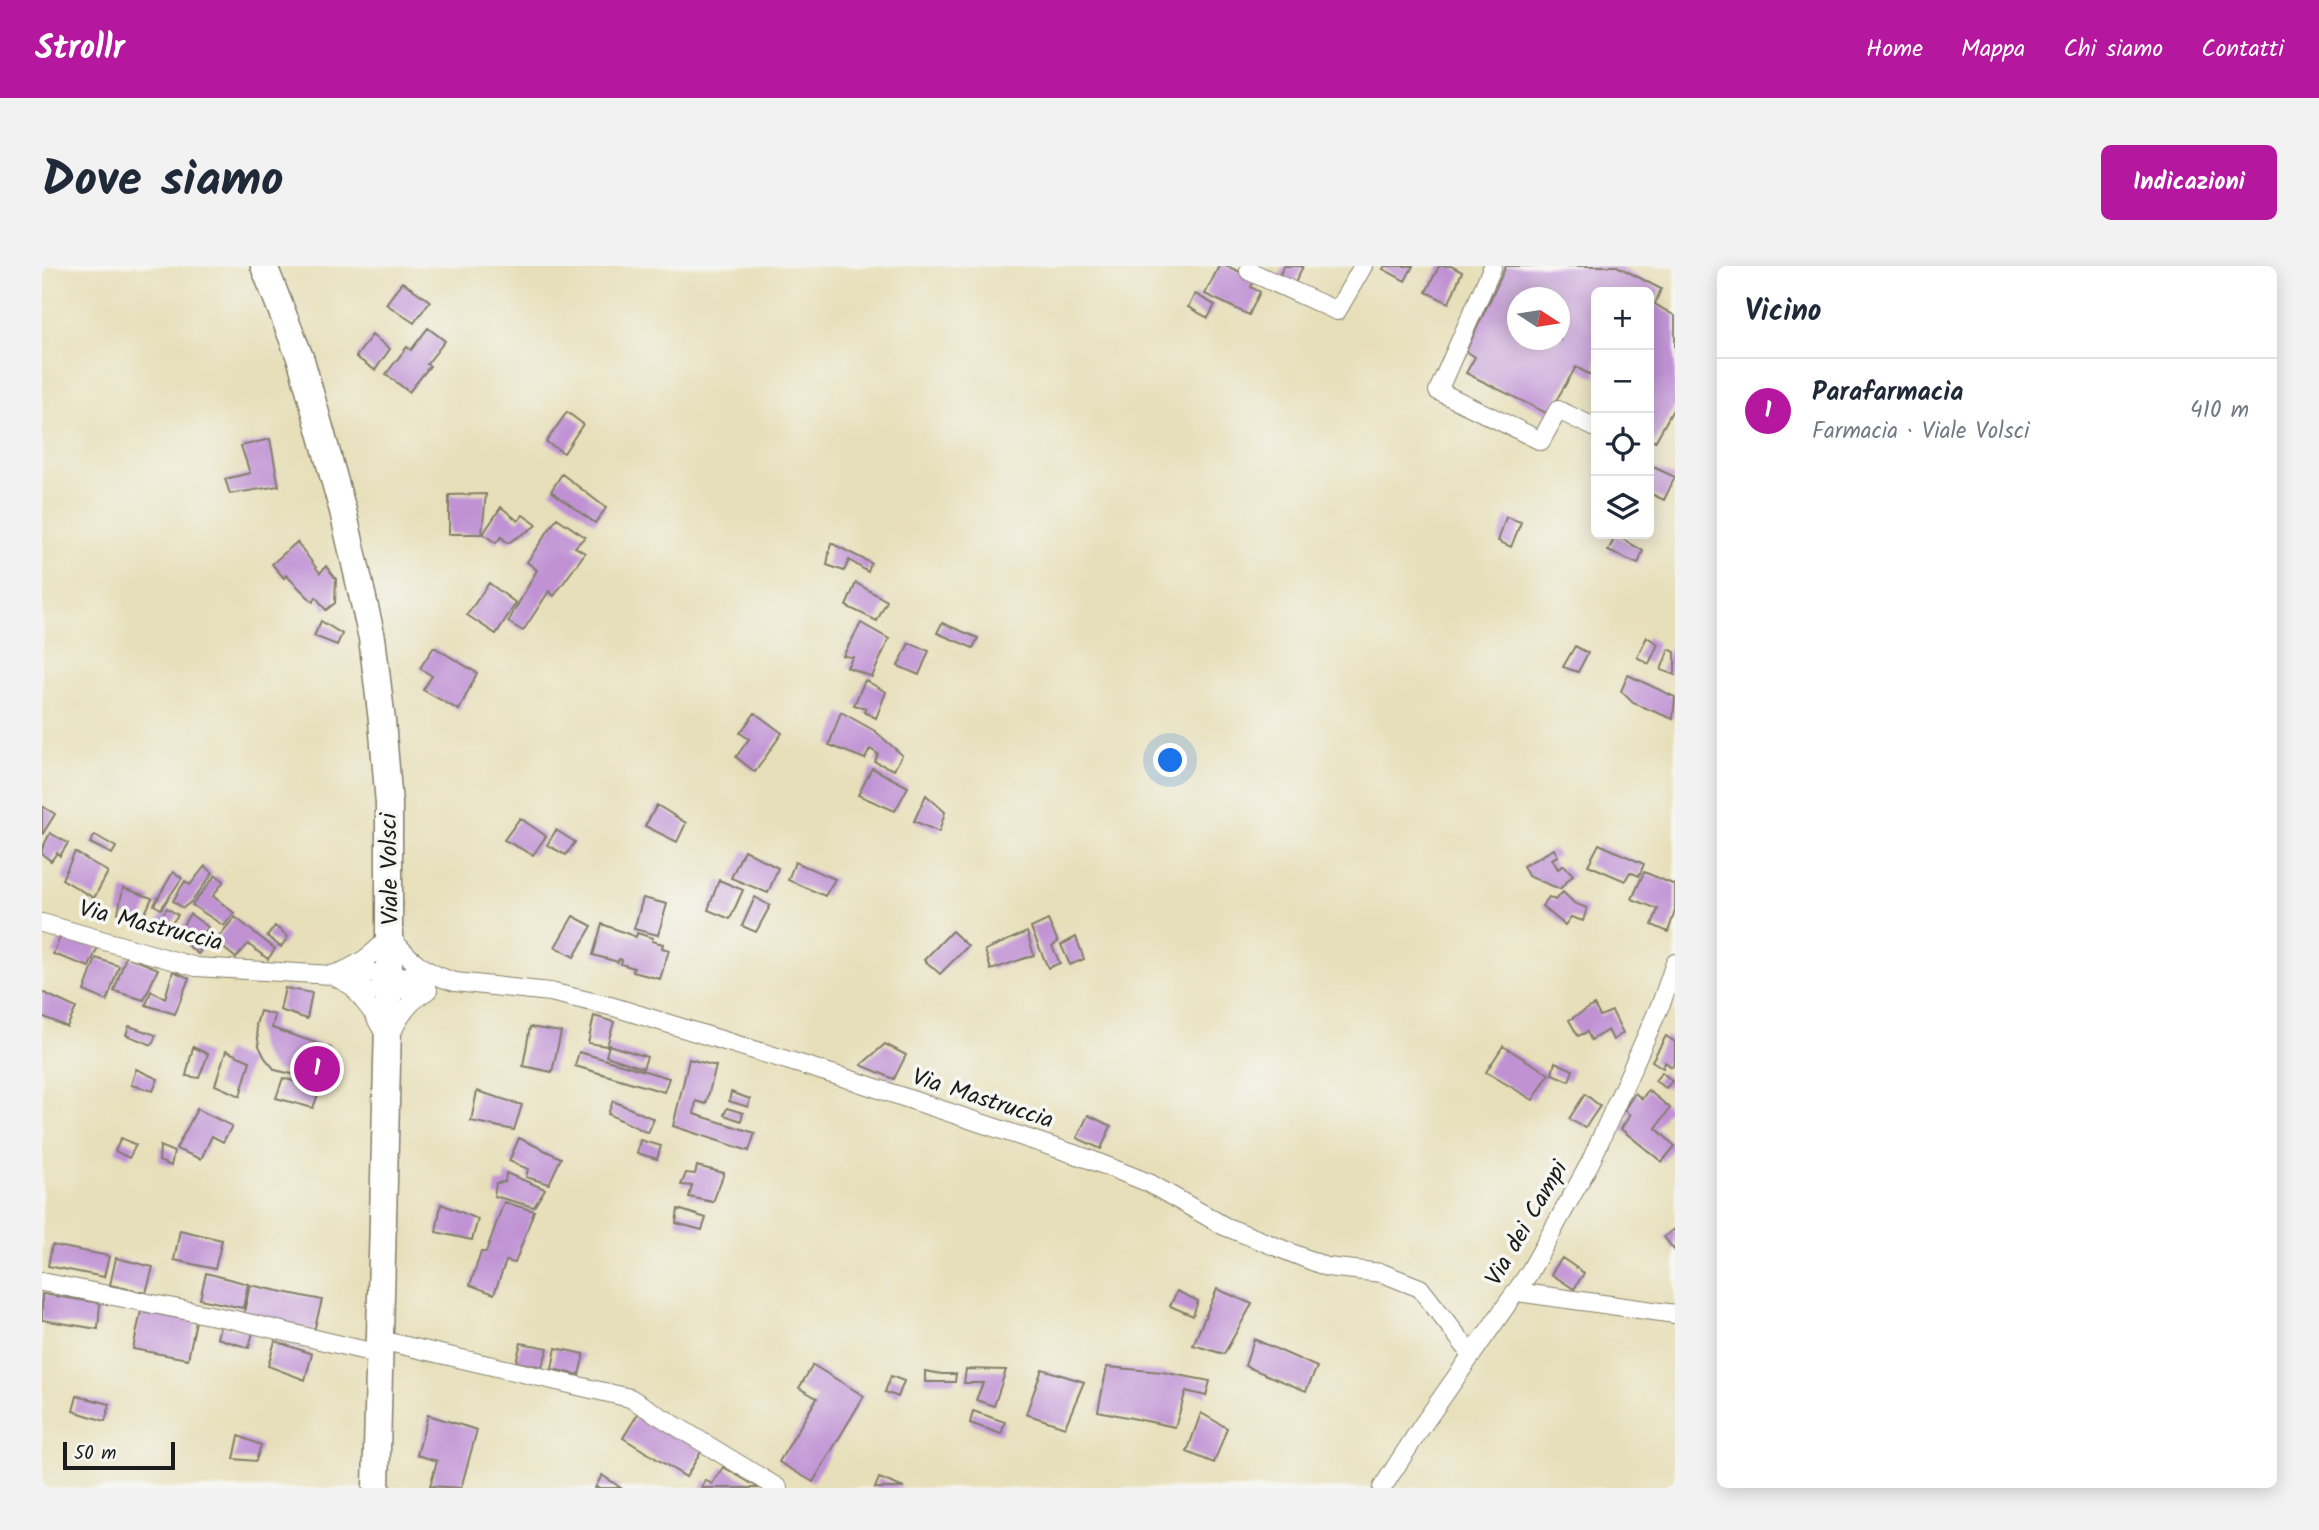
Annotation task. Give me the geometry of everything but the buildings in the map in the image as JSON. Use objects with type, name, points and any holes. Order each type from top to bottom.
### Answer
[{"type":"main road","name":"Viale Volsci","points":[[264,266],[301,360],[343,512],[372,638],[389,804],[388,1043],[376,1488]]},
{"type":"street","points":[[1249,271],[1337,311],[1363,266]]},
{"type":"street","points":[[1493,266],[1438,391],[1541,441],[1558,410],[1591,426]]},
{"type":"street","name":"Via Mastruccia","points":[[42,923],[195,967],[343,978],[371,992],[389,984]]},
{"type":"street","points":[[388,1043],[373,1013],[343,978],[390,936],[407,957],[433,975]]},
{"type":"street","name":"Via dei Campi","points":[[1382,1488],[1529,1273],[1590,1163],[1662,1001],[1675,963]]},
{"type":"street","points":[[389,984],[407,976],[433,975]]},
{"type":"street","name":"Via Mastruccia","points":[[433,975],[455,982],[550,992],[614,1007],[842,1077],[1089,1159],[1149,1183],[1224,1226],[1327,1267],[1382,1273],[1420,1287],[1472,1355]]},
{"type":"street","points":[[388,1043],[401,1015],[425,992],[455,982]]},
{"type":"street","points":[[389,984],[425,992]]},
{"type":"street","points":[[42,1282],[630,1398],[778,1488]]},
{"type":"street","points":[[1516,1292],[1675,1314]]},
{"type":"place","name":"Parafarmacia","points":[[317,1069]]}]
